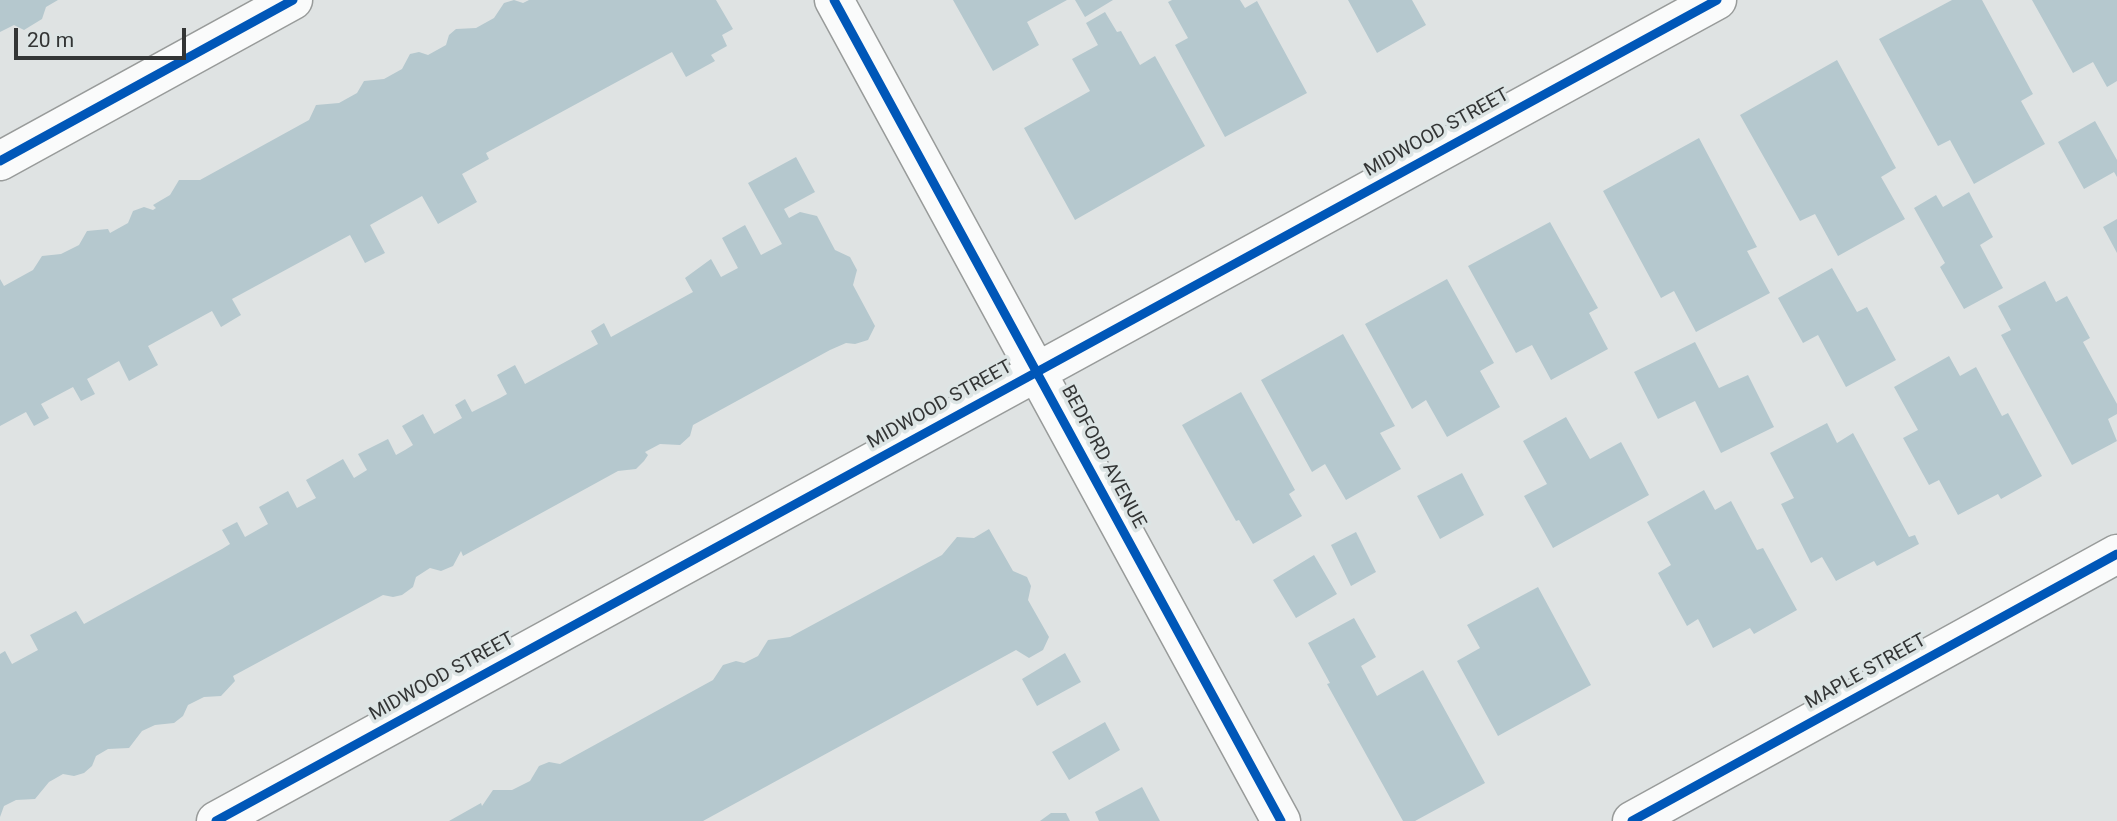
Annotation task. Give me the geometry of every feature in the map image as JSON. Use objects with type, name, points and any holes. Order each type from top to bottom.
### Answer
[{"type":"street","points":[[0,160],[293,0]]},
{"type":"street","name":"BEDFORD AVENUE","points":[[834,0],[1281,821]]},
{"type":"street","name":"MIDWOOD STREET","points":[[216,821],[1717,0]]},
{"type":"street","name":"MAPLE STREET","points":[[1632,821],[2117,554]]},
{"type":"building","points":[[0,0],[58,0],[46,7],[42,19],[24,30],[14,25],[0,32]]},
{"type":"building","points":[[514,0],[523,3],[529,0],[716,0],[733,29],[722,35],[727,46],[711,55],[715,61],[686,77],[672,52],[486,153],[489,159],[462,174],[477,202],[438,224],[422,196],[370,225],[385,253],[365,263],[350,235],[232,299],[241,315],[221,327],[212,311],[148,346],[158,365],[129,381],[119,361],[87,379],[95,394],[81,401],[73,387],[41,404],[49,418],[34,426],[26,412],[0,426],[0,279],[4,286],[33,270],[42,256],[61,254],[79,245],[87,231],[108,229],[110,233],[128,223],[133,211],[144,207],[153,210],[156,208],[153,205],[170,195],[179,180],[200,180],[309,120],[316,105],[339,103],[357,93],[364,81],[384,79],[402,69],[410,54],[419,52],[428,55],[446,45],[449,35],[456,29],[476,28],[494,18],[504,3]]},
{"type":"building","points":[[953,0],[1067,0],[1027,22],[1039,45],[993,71]]},
{"type":"building","points":[[1075,0],[1113,0],[1085,17]]},
{"type":"building","points":[[1240,0],[1245,8],[1257,1],[1307,93],[1225,137],[1175,45],[1188,38],[1168,2]]},
{"type":"building","points":[[1348,0],[1412,0],[1426,25],[1377,53]]},
{"type":"building","points":[[1952,0],[1982,0],[2033,94],[2021,101],[2045,144],[1974,184],[1950,140],[1938,146],[1879,39]]},
{"type":"building","points":[[2032,0],[2117,0],[2117,81],[2107,87],[2093,62],[2073,73]]},
{"type":"building","points":[[1105,12],[1117,32],[1121,31],[1140,65],[1155,56],[1205,146],[1075,220],[1024,128],[1090,91],[1072,59],[1098,45],[1086,23]]},
{"type":"building","points":[[1837,60],[1896,168],[1881,177],[1905,219],[1838,256],[1815,214],[1800,221],[1740,115]]},
{"type":"building","points":[[2095,121],[2117,160],[2117,177],[2114,172],[2084,189],[2058,142]]},
{"type":"building","points":[[1699,138],[1757,247],[1747,251],[1770,293],[1696,332],[1674,291],[1661,298],[1603,191]]},
{"type":"building","points":[[796,157],[815,192],[784,209],[789,218],[800,212],[817,216],[835,250],[850,257],[857,270],[853,285],[875,326],[868,340],[855,344],[846,343],[830,350],[693,425],[690,436],[680,445],[660,444],[645,452],[648,455],[636,469],[618,471],[463,556],[461,551],[453,566],[441,571],[430,568],[416,577],[413,587],[402,595],[383,595],[233,676],[235,681],[221,696],[204,697],[188,705],[183,716],[174,723],[155,725],[142,731],[129,748],[108,749],[96,756],[92,766],[84,773],[74,776],[63,774],[49,782],[35,799],[16,800],[4,806],[0,817],[0,654],[5,651],[12,664],[38,650],[30,635],[76,611],[84,624],[222,549],[230,544],[222,530],[237,522],[245,537],[268,524],[259,507],[288,491],[297,508],[316,498],[306,480],[343,459],[354,478],[367,470],[358,454],[388,439],[396,455],[405,450],[413,445],[402,426],[423,414],[434,434],[462,418],[455,405],[465,399],[472,412],[500,398],[507,394],[497,375],[515,365],[525,384],[598,344],[591,331],[604,323],[611,337],[693,292],[685,278],[711,259],[721,277],[738,268],[722,238],[745,225],[761,255],[782,244],[748,183]]},
{"type":"building","points":[[1969,192],[1993,237],[1980,245],[2003,288],[1964,309],[1940,267],[1945,263],[1914,208],[1936,195],[1943,207]]},
{"type":"building","points":[[2117,219],[2117,253],[2103,227]]},
{"type":"building","points":[[1550,222],[1598,308],[1589,313],[1608,349],[1551,380],[1532,345],[1516,353],[1468,266]]},
{"type":"building","points":[[1832,268],[1857,312],[1867,307],[1896,360],[1846,387],[1818,335],[1803,343],[1778,298]]},
{"type":"building","points":[[1447,279],[1494,363],[1480,371],[1500,407],[1447,437],[1426,400],[1412,409],[1365,324]]},
{"type":"building","points":[[2045,281],[2056,302],[2067,296],[2090,338],[2083,342],[2117,404],[2117,414],[2108,419],[2117,441],[2072,465],[2001,335],[2011,330],[1998,306]]},
{"type":"building","points":[[1343,334],[1395,426],[1380,433],[1401,469],[1346,500],[1325,464],[1312,472],[1261,380]]},
{"type":"building","points":[[1695,342],[1719,388],[1748,375],[1774,427],[1721,453],[1695,401],[1658,419],[1634,372]]},
{"type":"building","points":[[1949,356],[1960,376],[1976,367],[2002,416],[2008,413],[2042,476],[2001,499],[1998,494],[1958,515],[1939,480],[1929,485],[1903,438],[1918,430],[1894,387]]},
{"type":"building","points":[[1241,392],[1295,490],[1289,494],[1302,516],[1253,544],[1239,520],[1236,521],[1182,425]]},
{"type":"building","points":[[1566,417],[1590,459],[1621,442],[1649,495],[1553,548],[1524,496],[1547,484],[1523,441]]},
{"type":"building","points":[[1827,423],[1837,443],[1853,433],[1909,537],[1915,535],[1919,544],[1877,566],[1874,561],[1836,581],[1822,557],[1811,563],[1781,504],[1794,498],[1770,453]]},
{"type":"building","points":[[1462,473],[1484,515],[1440,539],[1417,496]]},
{"type":"building","points":[[1704,490],[1715,510],[1731,501],[1757,550],[1763,548],[1797,610],[1754,634],[1750,628],[1713,648],[1698,619],[1687,626],[1658,573],[1671,565],[1647,522]]},
{"type":"building","points":[[989,529],[1013,571],[1027,577],[1031,586],[1028,600],[1049,637],[1043,650],[1029,658],[1016,650],[703,821],[449,821],[481,803],[482,806],[493,790],[512,790],[530,781],[539,766],[549,762],[560,764],[713,680],[723,665],[736,661],[744,663],[758,656],[768,640],[790,637],[942,555],[957,537],[974,538]]},
{"type":"building","points":[[1356,532],[1376,572],[1351,586],[1331,545]]},
{"type":"building","points":[[1314,555],[1337,594],[1296,618],[1273,580]]},
{"type":"building","points":[[1538,587],[1591,685],[1498,736],[1457,661],[1480,648],[1467,625]]},
{"type":"building","points":[[1354,618],[1376,657],[1361,666],[1377,696],[1423,670],[1485,783],[1415,821],[1403,821],[1327,684],[1330,683],[1308,643]]},
{"type":"building","points":[[1065,653],[1081,682],[1037,706],[1022,679]]},
{"type":"building","points":[[1105,722],[1120,750],[1069,780],[1052,752]]},
{"type":"building","points":[[1142,787],[1160,821],[1099,821],[1095,812]]},
{"type":"building","points":[[1051,813],[1066,813],[1070,821],[1040,821]]},
{"type":"cycle path","points":[[0,161],[293,0]]},
{"type":"cycle path","points":[[834,0],[1281,821]]},
{"type":"cycle path","points":[[216,821],[1717,0]]},
{"type":"cycle path","points":[[1632,821],[2117,554]]}]
